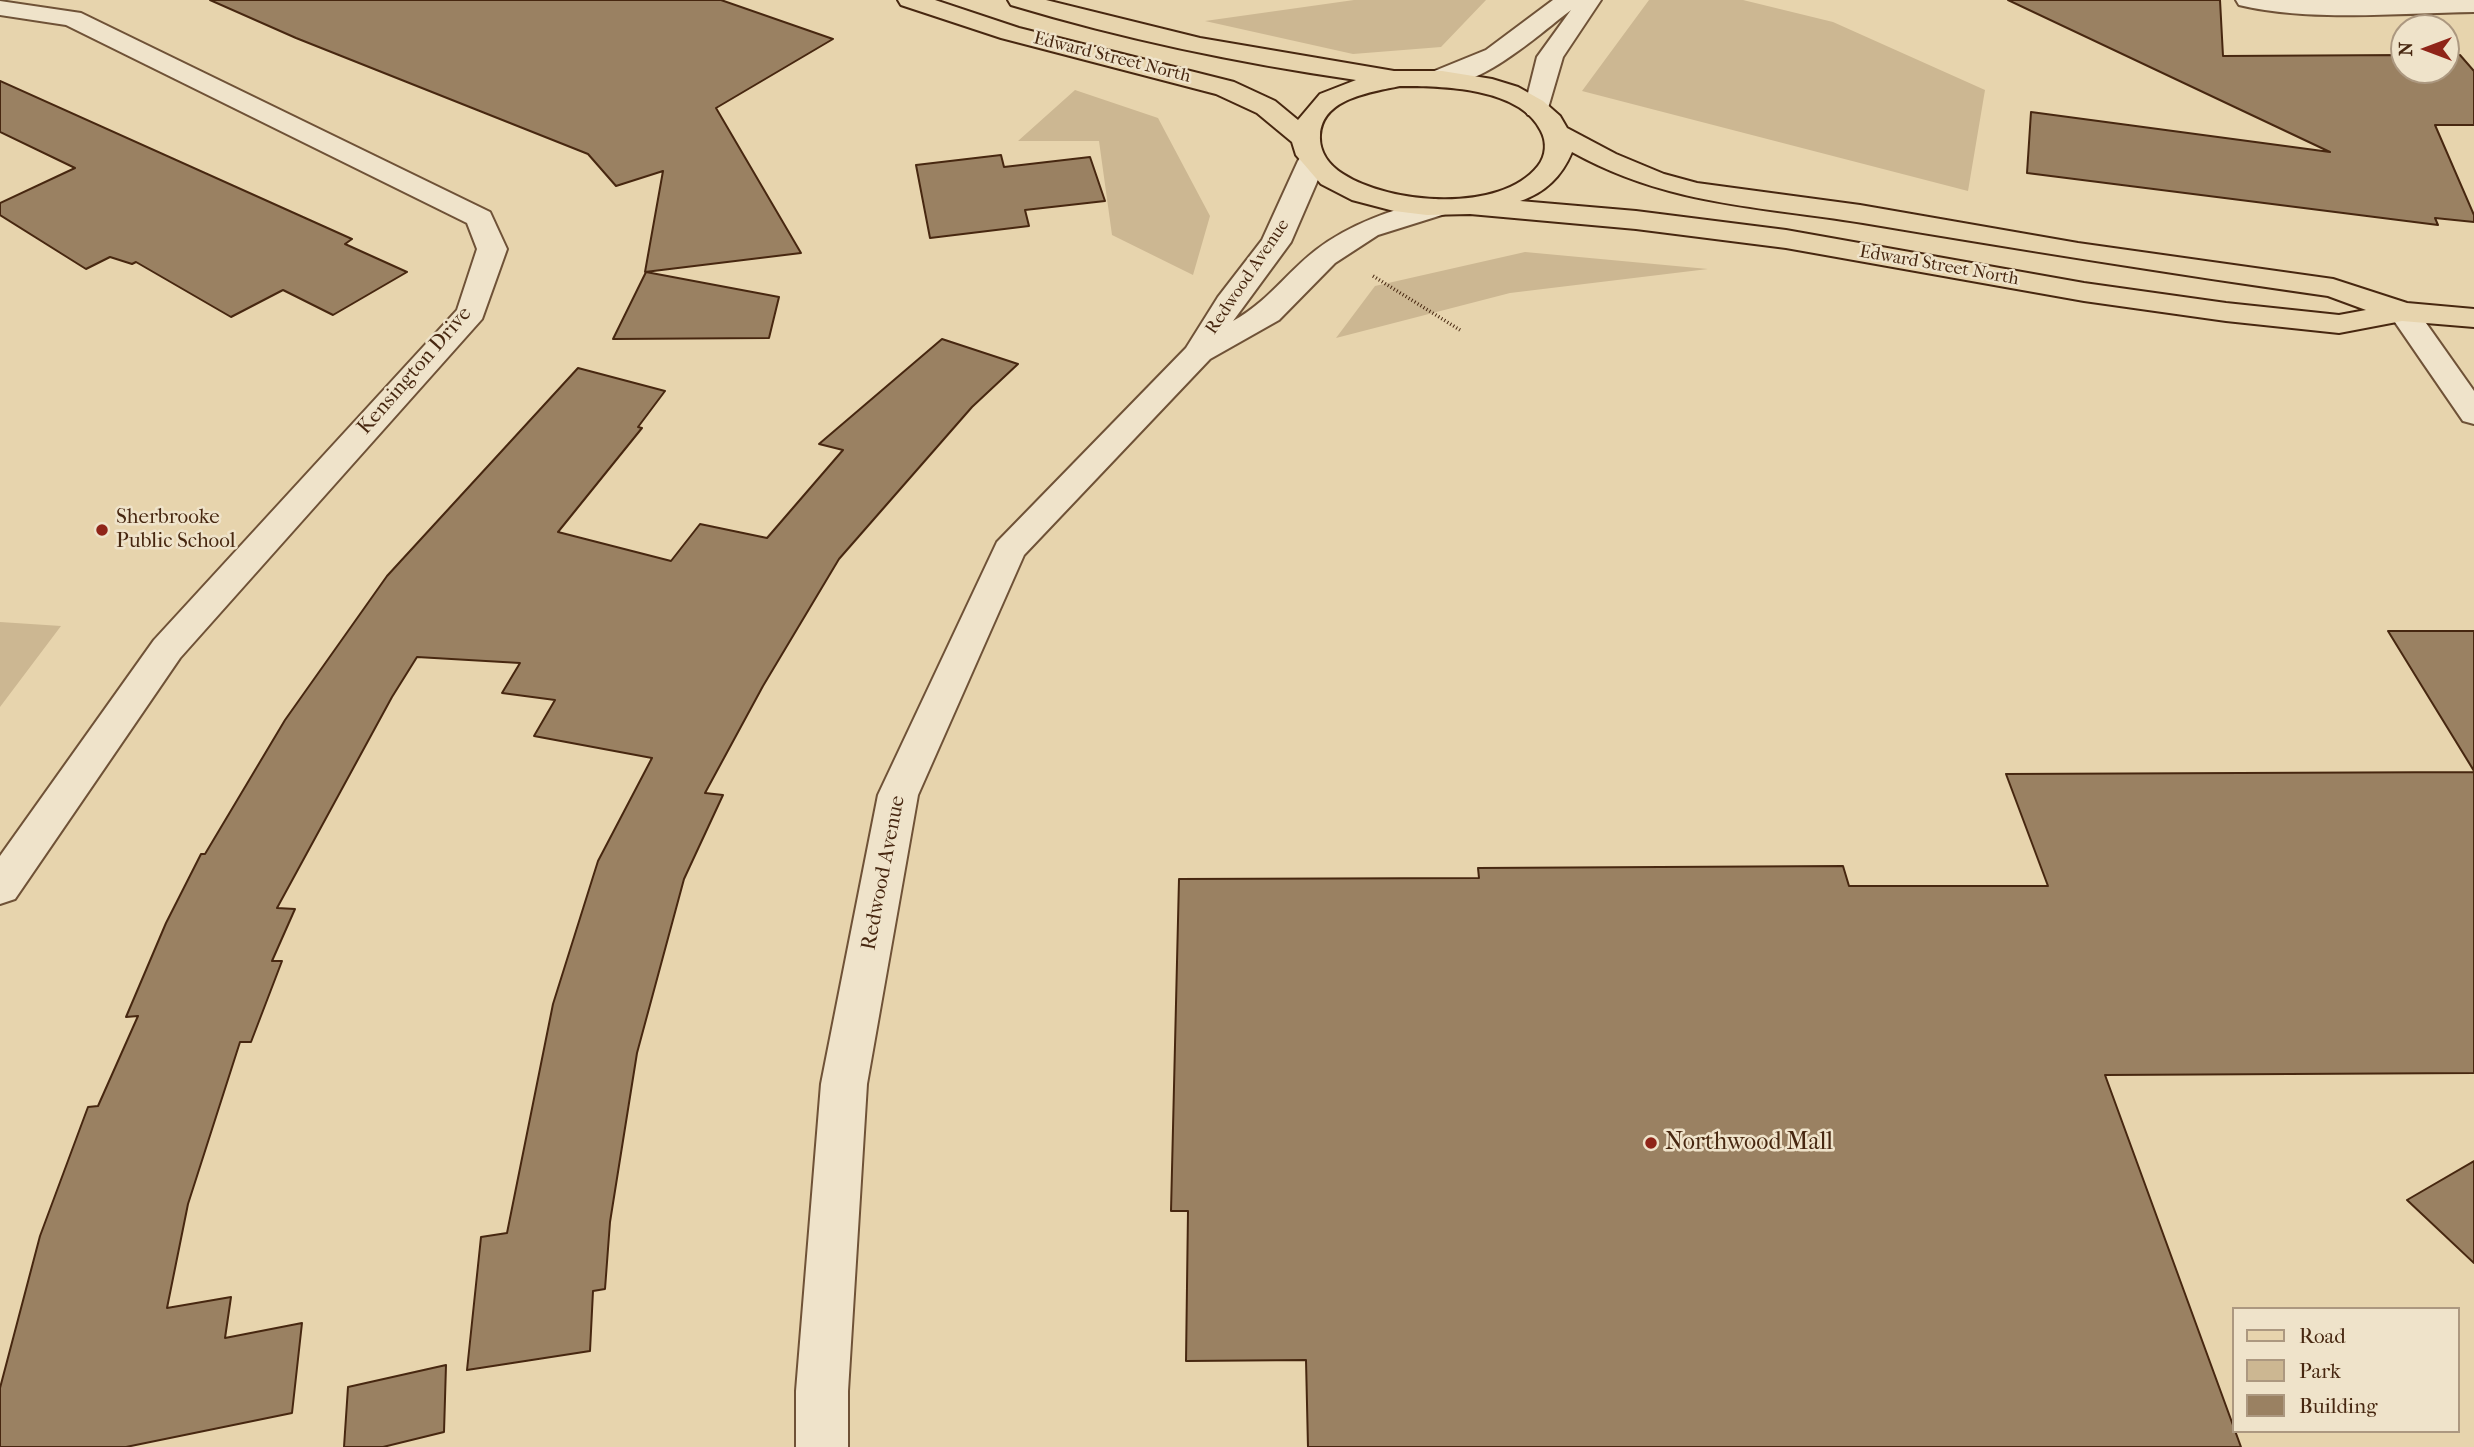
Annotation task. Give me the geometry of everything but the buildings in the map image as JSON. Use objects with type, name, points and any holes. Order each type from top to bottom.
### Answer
[{"type":"main road","name":"Edward Street North","points":[[910,0],[1010,33],[1225,88],[1266,107],[1308,150],[1331,179],[1360,194],[1396,204],[1435,208],[1474,206],[1636,220],[1786,239],[2084,292],[2226,312],[2339,324],[2403,312]]},
{"type":"main road","name":"Edward Street North","points":[[1020,0],[1136,32],[1264,58],[1400,78]]},
{"type":"main road","points":[[1308,150],[1311,117],[1331,99],[1362,86],[1400,78],[1441,78],[1478,83],[1510,94],[1537,108],[1558,134],[1560,152],[1552,170],[1534,186],[1507,198],[1474,206]]},
{"type":"main road","name":"Edward Street North","points":[[1558,134],[1606,160],[1654,180],[1696,191],[1860,214],[2078,252],[2333,288],[2403,312],[2474,318]]},
{"type":"street","points":[[1441,78],[1471,70],[1490,60],[1520,41],[1569,0]]},
{"type":"street","points":[[1537,108],[1544,72],[1554,50],[1580,21],[1589,0]]},
{"type":"street","points":[[2248,0],[2301,6],[2474,5]]},
{"type":"street","name":"Kensington Drive","points":[[0,8],[72,18],[480,218],[492,249],[471,313],[167,649],[0,888]]},
{"type":"street","name":"Redwood Avenue","points":[[822,1447],[821,1391],[844,1084],[898,795],[1009,550],[1199,353],[1228,303],[1276,242],[1299,198],[1308,150]]},
{"type":"street","name":"Redwood Avenue","points":[[1199,353],[1268,314],[1325,257],[1368,229],[1435,208]]},
{"type":"street","points":[[2403,312],[2474,414]]},
{"type":"path","points":[[1372,275],[1460,330]]},
{"type":"green space","points":[[1354,0],[1486,0],[1441,47],[1353,54],[1205,21]]},
{"type":"green space","points":[[1649,0],[1743,0],[1833,22],[1985,90],[1968,191],[1582,91]]},
{"type":"green space","points":[[1075,90],[1158,118],[1210,216],[1193,275],[1112,235],[1099,141],[1018,141]]},
{"type":"green space","points":[[1525,252],[1708,269],[1510,293],[1336,338],[1375,286]]},
{"type":"green space","points":[[0,622],[61,626],[0,707]]},
{"type":"place","name":"Sherbrooke Public School","points":[[102,530]]},
{"type":"place","name":"Northwood Mall","points":[[1651,1143]]}]
